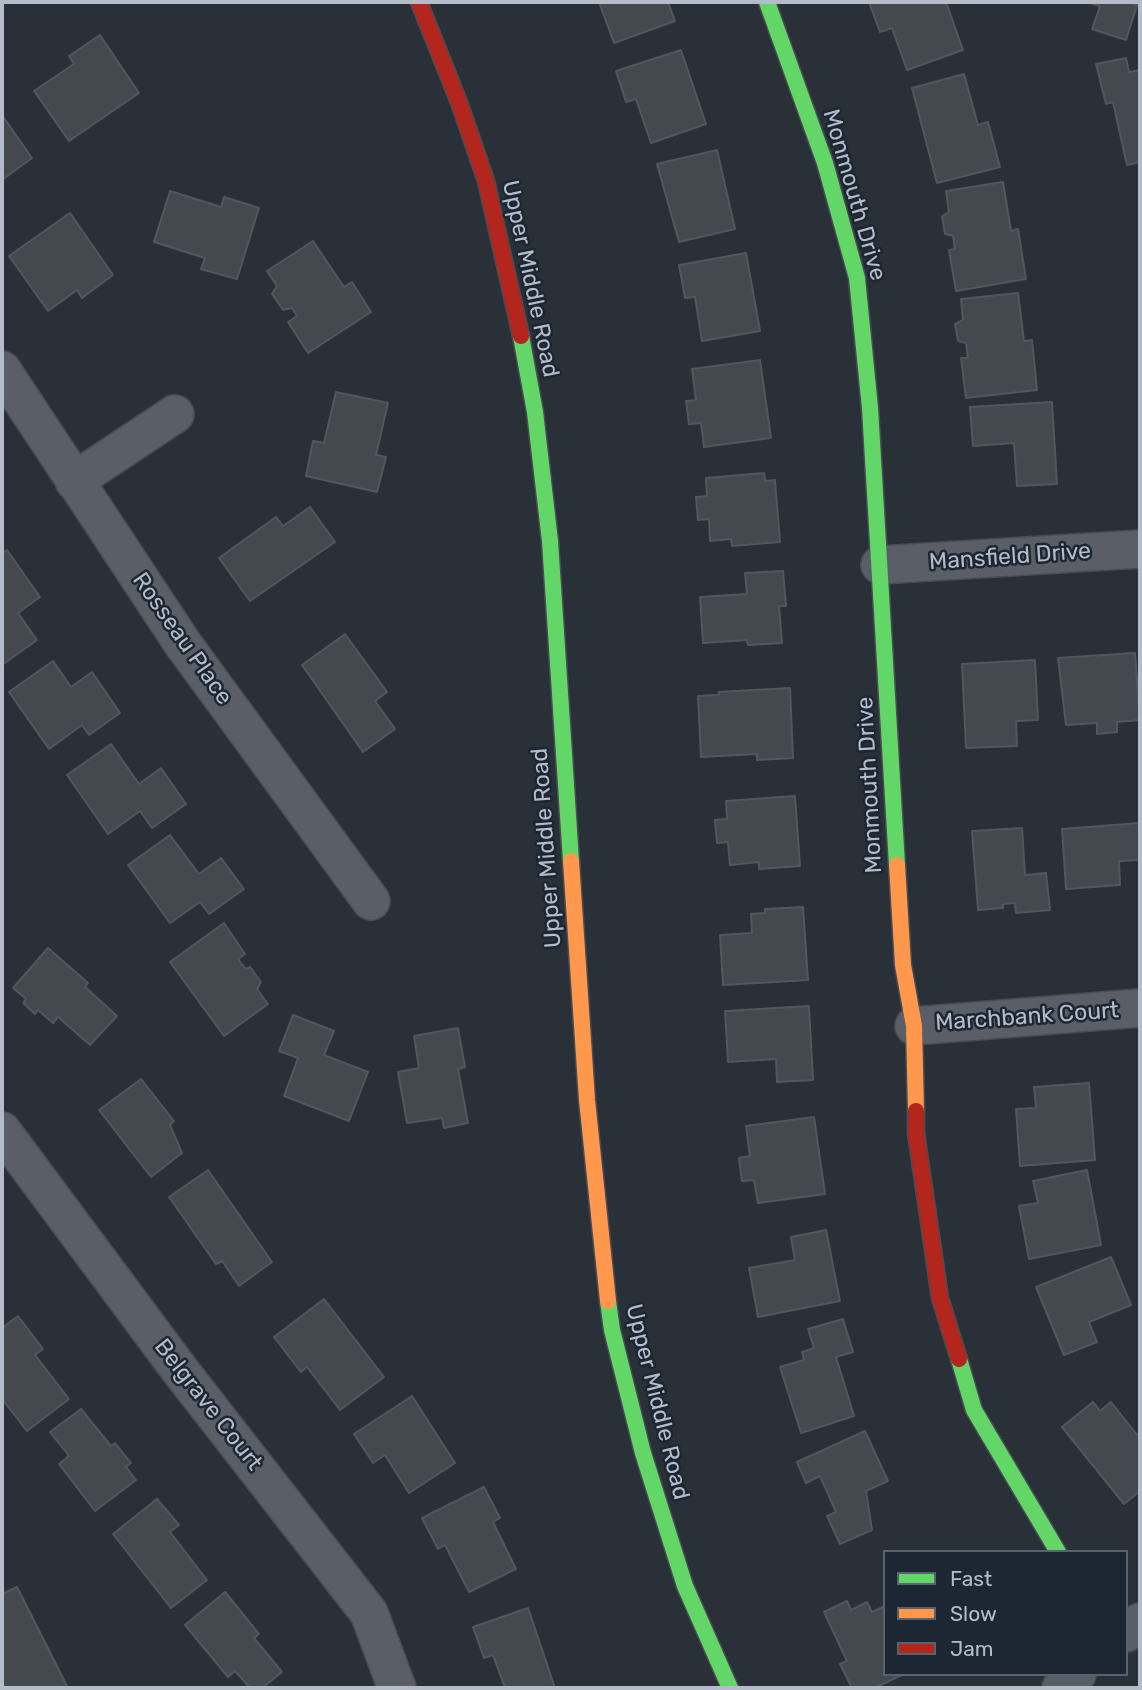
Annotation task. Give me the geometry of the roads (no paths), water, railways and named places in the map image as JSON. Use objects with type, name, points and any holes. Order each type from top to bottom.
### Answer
[{"type":"street","name":"Upper Middle Road","points":[[419,2],[460,105],[486,181],[515,302],[535,412],[551,541],[587,1100],[601,1253],[612,1330],[643,1452],[685,1586],[730,1688]]},
{"type":"street","name":"Monmouth Drive","points":[[767,2],[825,163],[858,278],[870,408],[903,965],[914,1026],[916,1133],[940,1298],[974,1410],[1057,1550]]},
{"type":"street","name":"Rosseau Place","points":[[2,370],[183,644],[371,901]]},
{"type":"street","points":[[74,481],[175,414]]},
{"type":"street","name":"Mansfield Drive","points":[[880,565],[1140,549]]},
{"type":"street","name":"Marchbank Court","points":[[914,1026],[1140,1008]]},
{"type":"street","name":"Belgrave Court","points":[[2,1131],[179,1369],[369,1613],[397,1688]]},
{"type":"street","points":[[1061,1688],[1075,1676]]}]
